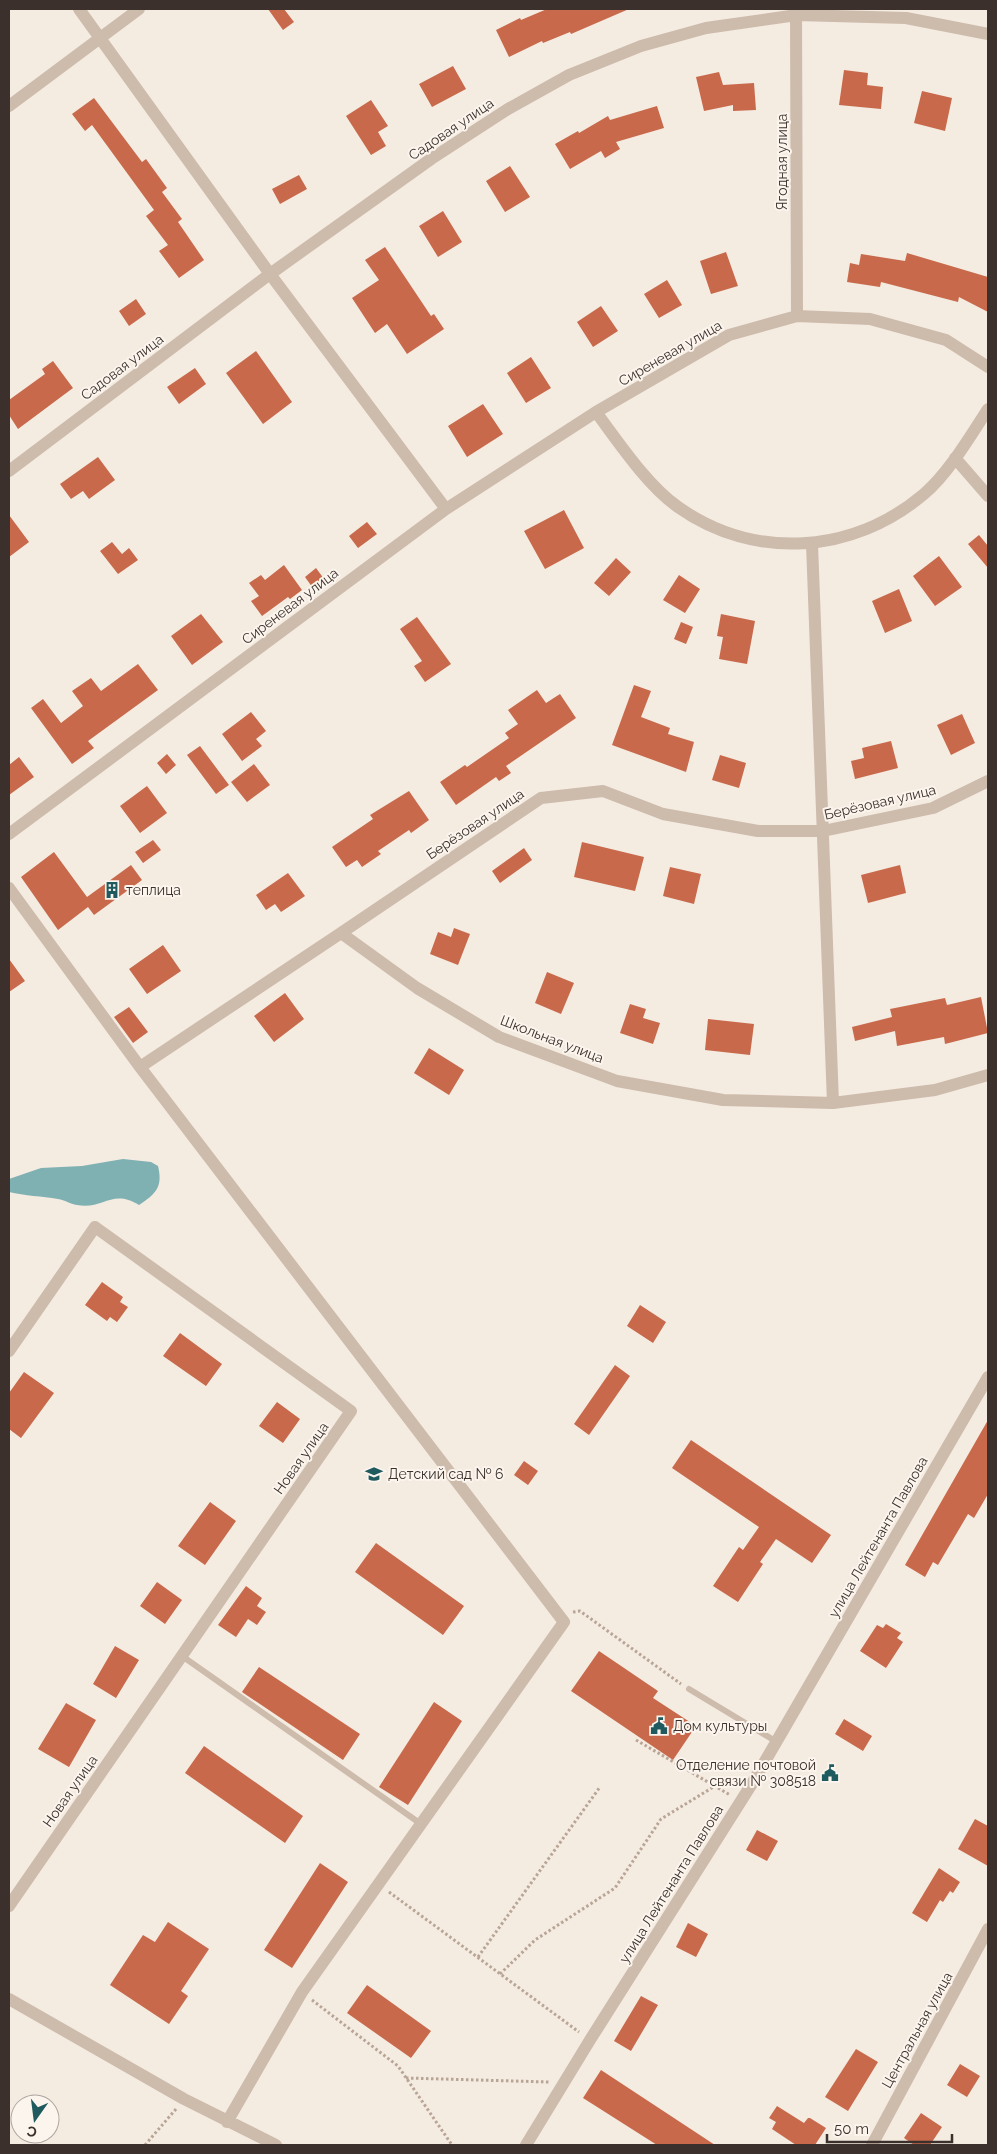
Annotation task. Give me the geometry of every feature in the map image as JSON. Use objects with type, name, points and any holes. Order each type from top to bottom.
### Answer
[{"type":"street","points":[[79,9],[270,274],[446,509]]},
{"type":"street","points":[[9,106],[139,9]]},
{"type":"street","name":"Садовая улица","points":[[9,471],[270,274],[431,159],[508,109],[569,75],[641,46],[706,28],[797,12],[906,18],[988,34]]},
{"type":"street","name":"Ягодная улица","points":[[797,12],[797,316]]},
{"type":"street","name":"Сиреневая улица","points":[[9,834],[446,509],[596,412],[729,335],[797,316],[870,319],[946,340],[988,367]]},
{"type":"street","points":[[596,412],[640,470],[678,507],[721,531],[774,544],[812,544],[849,536],[881,524],[925,493],[955,458],[988,409]]},
{"type":"street","points":[[955,458],[988,496]]},
{"type":"street","points":[[812,544],[833,1103]]},
{"type":"street","name":"Берёзовая улица","points":[[341,932],[541,798],[602,791],[673,816],[758,831],[823,831],[933,808],[988,781]]},
{"type":"street","points":[[9,888],[140,1067],[561,1618],[421,1824],[302,1992],[227,2122]]},
{"type":"street","points":[[140,1067],[341,932]]},
{"type":"street","name":"Школьная улица","points":[[341,932],[417,988],[499,1037],[617,1081],[723,1100],[833,1103],[935,1090],[988,1075]]},
{"type":"street","name":"Новая улица","points":[[9,1351],[95,1227],[351,1411],[9,1906]]},
{"type":"street","name":"улица Лейтенанта Павлова","points":[[526,2145],[741,1801],[988,1377]]},
{"type":"street","name":"Центральная улица","points":[[872,2145],[988,1929]]},
{"type":"street","points":[[9,2000],[184,2099],[276,2145]]},
{"type":"lane","points":[[182,1656],[421,1824]]},
{"type":"lane","points":[[688,1689],[776,1742]]},
{"type":"path","points":[[561,1618],[580,1611],[688,1689]]},
{"type":"path","points":[[636,1740],[741,1801]]},
{"type":"path","points":[[500,1974],[535,1940],[615,1888],[661,1819],[716,1786]]},
{"type":"path","points":[[478,1957],[600,1787]]},
{"type":"path","points":[[378,1883],[590,2040]]},
{"type":"path","points":[[302,1992],[398,2066],[452,2145]]},
{"type":"path","points":[[406,2078],[564,2082]]},
{"type":"path","points":[[145,2145],[184,2099]]},
{"type":"water","points":[[123,1159],[151,1162],[158,1166],[159,1185],[150,1197],[139,1205],[130,1200],[114,1199],[86,1206],[58,1199],[9,1192],[9,1179],[41,1168],[82,1166]]},
{"type":"building","points":[[268,9],[284,9],[294,22],[283,30]]},
{"type":"building","points":[[547,9],[629,9],[571,34],[570,32],[543,43],[542,41],[509,57],[496,30],[520,18],[521,20]]},
{"type":"building","points":[[453,66],[466,89],[432,107],[419,84]]},
{"type":"building","points":[[844,70],[868,73],[867,85],[883,87],[881,109],[839,105]]},
{"type":"building","points":[[719,72],[723,85],[754,83],[756,110],[733,111],[733,105],[704,111],[696,77]]},
{"type":"building","points":[[922,91],[952,98],[945,131],[914,123]]},
{"type":"building","points":[[94,98],[142,162],[146,159],[167,188],[162,192],[182,219],[178,222],[204,260],[179,278],[159,251],[168,245],[146,216],[154,210],[92,125],[85,131],[72,114]]},
{"type":"building","points":[[371,100],[388,126],[378,132],[386,146],[371,155],[346,116]]},
{"type":"building","points":[[657,106],[664,128],[616,142],[620,149],[605,158],[601,151],[570,169],[555,144],[608,116],[610,120]]},
{"type":"building","points":[[510,166],[530,197],[505,212],[486,181]]},
{"type":"building","points":[[299,175],[307,189],[280,204],[272,189]]},
{"type":"building","points":[[443,211],[462,242],[438,257],[419,226]]},
{"type":"building","points":[[385,247],[431,316],[434,314],[444,329],[407,354],[387,324],[375,333],[352,298],[379,280],[365,260]]},
{"type":"building","points":[[726,252],[738,286],[711,294],[700,261]]},
{"type":"building","points":[[907,253],[988,277],[988,312],[959,297],[958,302],[881,282],[880,287],[847,282],[850,263],[859,265],[861,254],[905,261]]},
{"type":"building","points":[[667,280],[682,305],[659,318],[644,294]]},
{"type":"building","points":[[136,299],[146,314],[129,326],[119,311]]},
{"type":"building","points":[[601,306],[618,331],[593,347],[577,322]]},
{"type":"building","points":[[256,351],[292,402],[263,424],[226,373]]},
{"type":"building","points":[[531,357],[551,388],[526,403],[507,373]]},
{"type":"building","points":[[53,361],[73,388],[18,429],[9,415],[9,400],[45,374],[42,369]]},
{"type":"building","points":[[195,368],[206,384],[179,404],[167,387]]},
{"type":"building","points":[[483,404],[503,434],[467,457],[448,426]]},
{"type":"building","points":[[98,457],[115,480],[89,499],[83,491],[71,499],[60,484]]},
{"type":"building","points":[[564,510],[584,548],[545,569],[524,531]]},
{"type":"building","points":[[9,515],[29,542],[9,557]]},
{"type":"building","points":[[367,522],[377,534],[358,548],[349,536]]},
{"type":"building","points":[[979,535],[988,546],[988,568],[968,544]]},
{"type":"building","points":[[112,542],[122,554],[129,548],[138,560],[118,574],[100,551]]},
{"type":"building","points":[[939,556],[962,587],[935,606],[913,576]]},
{"type":"building","points":[[616,558],[631,572],[609,596],[594,583]]},
{"type":"building","points":[[284,565],[302,590],[290,599],[288,597],[262,616],[251,601],[259,596],[249,583],[261,575],[265,580]]},
{"type":"building","points":[[316,568],[327,583],[315,591],[305,577]]},
{"type":"building","points":[[679,575],[700,589],[685,613],[663,600]]},
{"type":"building","points":[[899,589],[912,621],[885,633],[872,601]]},
{"type":"building","points":[[201,614],[223,642],[192,665],[171,636]]},
{"type":"building","points":[[721,614],[755,621],[747,664],[719,659],[723,637],[717,636]]},
{"type":"building","points":[[417,617],[451,664],[425,682],[414,666],[422,661],[400,629]]},
{"type":"building","points":[[681,622],[693,627],[686,644],[674,639]]},
{"type":"building","points":[[138,664],[158,690],[88,741],[94,748],[72,764],[31,708],[43,699],[61,723],[83,706],[72,691],[91,678],[101,691]]},
{"type":"building","points":[[634,685],[651,691],[641,717],[670,728],[668,734],[694,742],[686,772],[612,745]]},
{"type":"building","points":[[537,690],[546,703],[560,694],[576,718],[506,766],[511,773],[499,781],[496,777],[456,805],[440,782],[465,765],[467,767],[509,738],[505,733],[518,724],[508,710]]},
{"type":"building","points":[[251,712],[266,731],[256,739],[262,746],[242,761],[222,734]]},
{"type":"building","points":[[962,714],[975,743],[951,755],[937,725]]},
{"type":"building","points":[[891,741],[898,768],[855,779],[851,761],[864,758],[862,748]]},
{"type":"building","points":[[200,746],[229,785],[216,794],[187,755]]},
{"type":"building","points":[[167,754],[176,765],[166,774],[157,763]]},
{"type":"building","points":[[720,755],[746,763],[739,788],[712,780]]},
{"type":"building","points":[[19,757],[34,777],[9,795],[9,765]]},
{"type":"building","points":[[254,764],[270,785],[247,802],[231,782]]},
{"type":"building","points":[[147,786],[167,813],[140,833],[120,806]]},
{"type":"building","points":[[409,791],[429,820],[411,833],[409,830],[378,851],[381,854],[362,867],[357,860],[346,867],[332,847],[373,819],[370,815]]},
{"type":"building","points":[[153,840],[161,850],[143,863],[135,852]]},
{"type":"building","points":[[582,842],[644,857],[635,891],[574,877]]},
{"type":"building","points":[[524,848],[532,860],[500,883],[492,871]]},
{"type":"building","points":[[54,852],[87,897],[131,865],[142,880],[94,915],[88,907],[58,930],[21,877]]},
{"type":"building","points":[[900,865],[906,893],[868,903],[861,875]]},
{"type":"building","points":[[670,867],[701,874],[694,904],[663,896]]},
{"type":"building","points":[[288,873],[305,896],[281,912],[275,904],[266,910],[256,895]]},
{"type":"building","points":[[454,928],[470,934],[458,965],[430,954],[438,932],[451,937]]},
{"type":"building","points":[[163,945],[181,971],[147,994],[129,969]]},
{"type":"building","points":[[9,959],[25,981],[9,992]]},
{"type":"building","points":[[547,972],[574,983],[561,1014],[535,1003]]},
{"type":"building","points":[[285,993],[304,1019],[274,1042],[254,1016]]},
{"type":"building","points":[[981,997],[988,1033],[945,1044],[944,1037],[897,1046],[895,1031],[855,1041],[852,1027],[892,1017],[890,1009],[945,998],[947,1005]]},
{"type":"building","points":[[630,1004],[646,1009],[643,1018],[660,1023],[653,1044],[620,1033]]},
{"type":"building","points":[[129,1007],[148,1032],[133,1043],[114,1017]]},
{"type":"building","points":[[708,1019],[754,1024],[750,1055],[705,1050]]},
{"type":"building","points":[[429,1048],[464,1070],[449,1095],[414,1073]]},
{"type":"building","points":[[102,1282],[123,1297],[120,1302],[128,1307],[117,1322],[110,1317],[107,1321],[85,1305]]},
{"type":"building","points":[[640,1305],[666,1322],[653,1343],[627,1326]]},
{"type":"building","points":[[180,1333],[222,1364],[206,1386],[163,1356]]},
{"type":"building","points":[[615,1365],[630,1376],[589,1435],[574,1424]]},
{"type":"building","points":[[24,1372],[54,1393],[21,1438],[9,1429],[9,1393]]},
{"type":"building","points":[[277,1402],[300,1419],[283,1443],[259,1426]]},
{"type":"building","points":[[988,1420],[988,1494],[974,1518],[968,1514],[938,1565],[933,1562],[925,1577],[905,1565]]},
{"type":"building","points":[[691,1440],[831,1535],[812,1563],[776,1539],[760,1562],[763,1564],[738,1602],[713,1586],[739,1547],[743,1550],[759,1527],[672,1468]]},
{"type":"building","points":[[524,1461],[538,1471],[528,1485],[514,1475]]},
{"type":"building","points":[[210,1502],[236,1521],[205,1565],[178,1546]]},
{"type":"building","points":[[376,1543],[464,1606],[443,1635],[355,1572]]},
{"type":"building","points":[[157,1582],[182,1600],[165,1624],[140,1606]]},
{"type":"building","points":[[246,1586],[262,1598],[257,1606],[266,1612],[257,1625],[248,1619],[236,1637],[218,1625]]},
{"type":"building","points":[[886,1624],[901,1633],[897,1638],[903,1642],[886,1668],[860,1651],[877,1625],[883,1628]]},
{"type":"building","points":[[115,1646],[139,1660],[116,1698],[93,1684]]},
{"type":"building","points":[[599,1651],[658,1691],[653,1698],[696,1726],[673,1760],[571,1691]]},
{"type":"building","points":[[259,1667],[360,1734],[343,1760],[242,1692]]},
{"type":"building","points":[[434,1702],[462,1721],[408,1805],[379,1787]]},
{"type":"building","points":[[66,1703],[96,1720],[69,1767],[38,1749]]},
{"type":"building","points":[[844,1719],[872,1736],[863,1751],[835,1734]]},
{"type":"building","points":[[204,1746],[303,1816],[285,1843],[185,1773]]},
{"type":"building","points":[[975,1819],[988,1826],[988,1866],[958,1849]]},
{"type":"building","points":[[757,1830],[778,1841],[767,1861],[746,1850]]},
{"type":"building","points":[[320,1863],[348,1882],[292,1968],[264,1950]]},
{"type":"building","points":[[939,1868],[960,1882],[953,1893],[950,1891],[943,1902],[940,1900],[927,1922],[912,1913]]},
{"type":"building","points":[[168,1922],[209,1949],[181,1991],[188,1996],[169,2024],[110,1985],[143,1935],[155,1942]]},
{"type":"building","points":[[688,1923],[708,1934],[696,1957],[676,1947]]},
{"type":"building","points":[[367,1985],[431,2031],[411,2058],[347,2013]]},
{"type":"building","points":[[641,1996],[658,2005],[631,2051],[614,2041]]},
{"type":"building","points":[[856,2049],[878,2062],[848,2111],[825,2097]]},
{"type":"building","points":[[960,2064],[980,2076],[967,2097],[947,2085]]},
{"type":"building","points":[[601,2070],[715,2145],[657,2145],[583,2098]]},
{"type":"building","points":[[777,2106],[804,2123],[810,2118],[826,2128],[815,2145],[796,2145],[772,2129],[776,2122],[769,2118]]},
{"type":"building","points":[[921,2113],[942,2127],[930,2145],[914,2145],[904,2138]]},
{"type":"place","name":"теплица","points":[[112,890]]},
{"type":"place","name":"Детский сад № 6","points":[[374,1474]]},
{"type":"place","name":"Дом культуры","points":[[659,1726]]},
{"type":"place","name":"Отделение почтовой связи № 308518","points":[[830,1773]]}]
